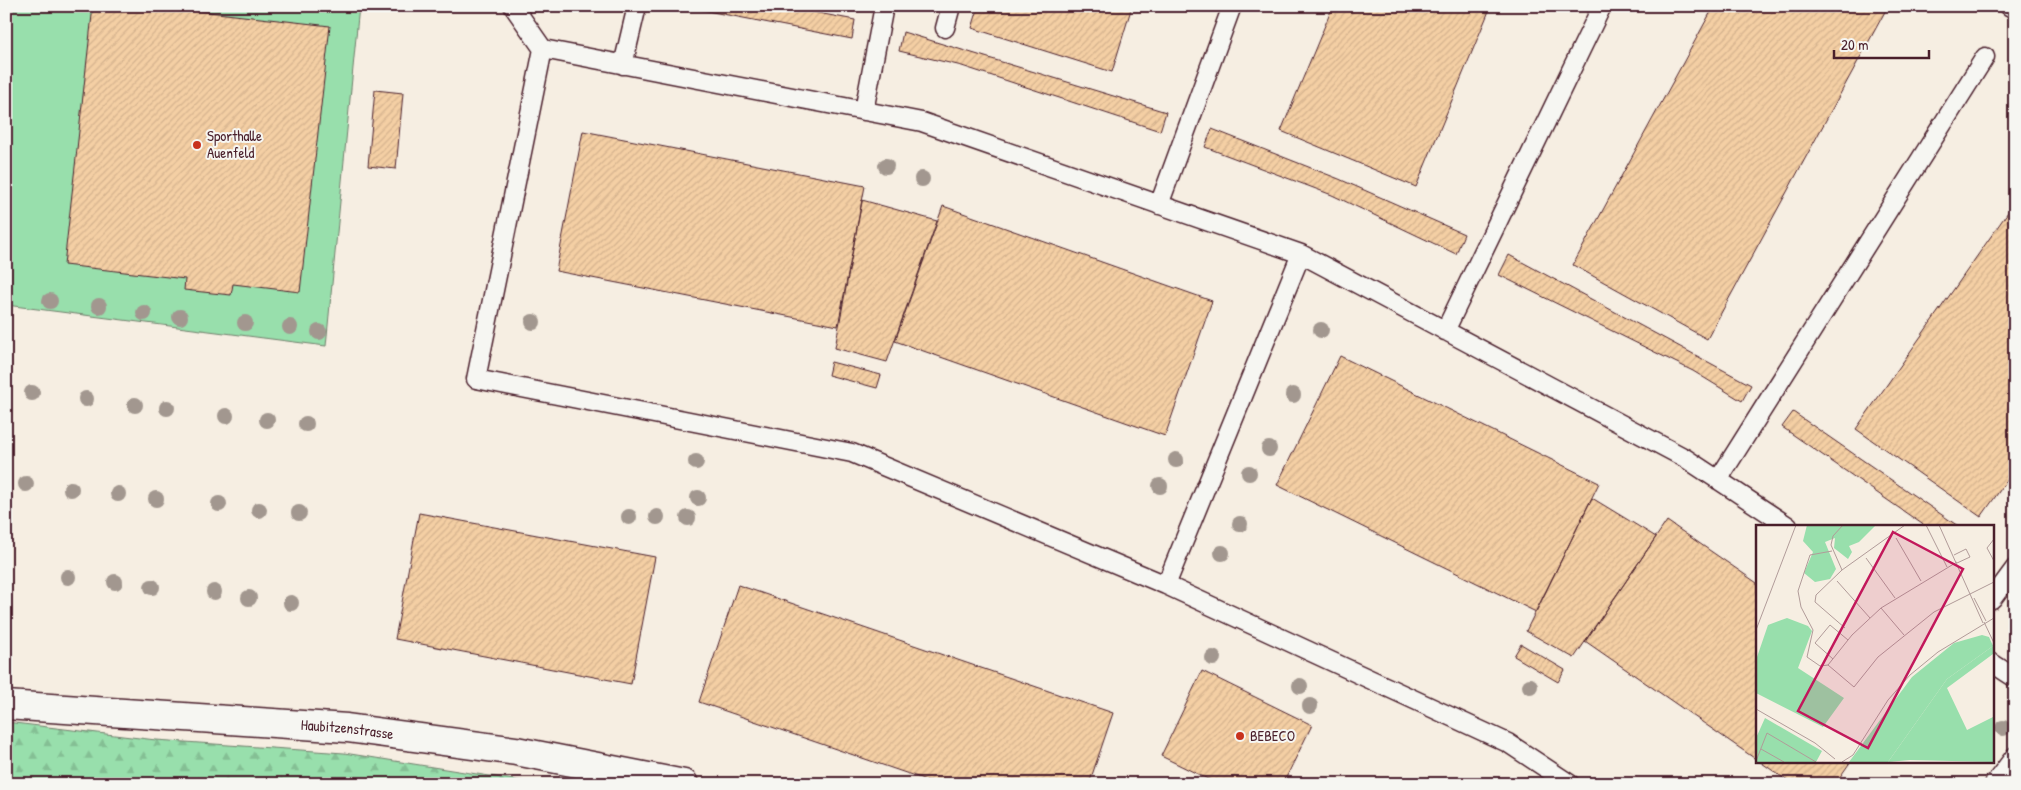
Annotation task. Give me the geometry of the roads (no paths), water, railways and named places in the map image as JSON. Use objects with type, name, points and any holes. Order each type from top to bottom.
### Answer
[{"type":"street","name":"Haubitzenstrasse","points":[[6,705],[346,728],[516,751],[684,784]]},
{"type":"lane","points":[[513,6],[542,49],[476,379],[852,453],[1166,584],[1508,743],[1570,784]]},
{"type":"lane","points":[[623,64],[637,6]]},
{"type":"lane","points":[[864,111],[884,6]]},
{"type":"lane","points":[[945,28],[951,6]]},
{"type":"lane","points":[[1159,205],[1232,6]]},
{"type":"lane","points":[[1445,331],[1602,6]]},
{"type":"lane","points":[[2009,6],[2015,9]]},
{"type":"lane","points":[[542,49],[922,122],[1301,254],[1685,458],[1786,525]]},
{"type":"lane","points":[[1718,480],[1985,57]]},
{"type":"lane","points":[[1166,584],[1301,254]]},
{"type":"lane","points":[[1994,596],[2015,568]]},
{"type":"lane","points":[[1994,664],[2015,678]]},
{"type":"lane","points":[[1994,784],[2015,756]]},
{"type":"place","name":"Sporthalle Auenfeld","points":[[197,145]]},
{"type":"place","name":"BEBECO","points":[[1240,736]]}]
